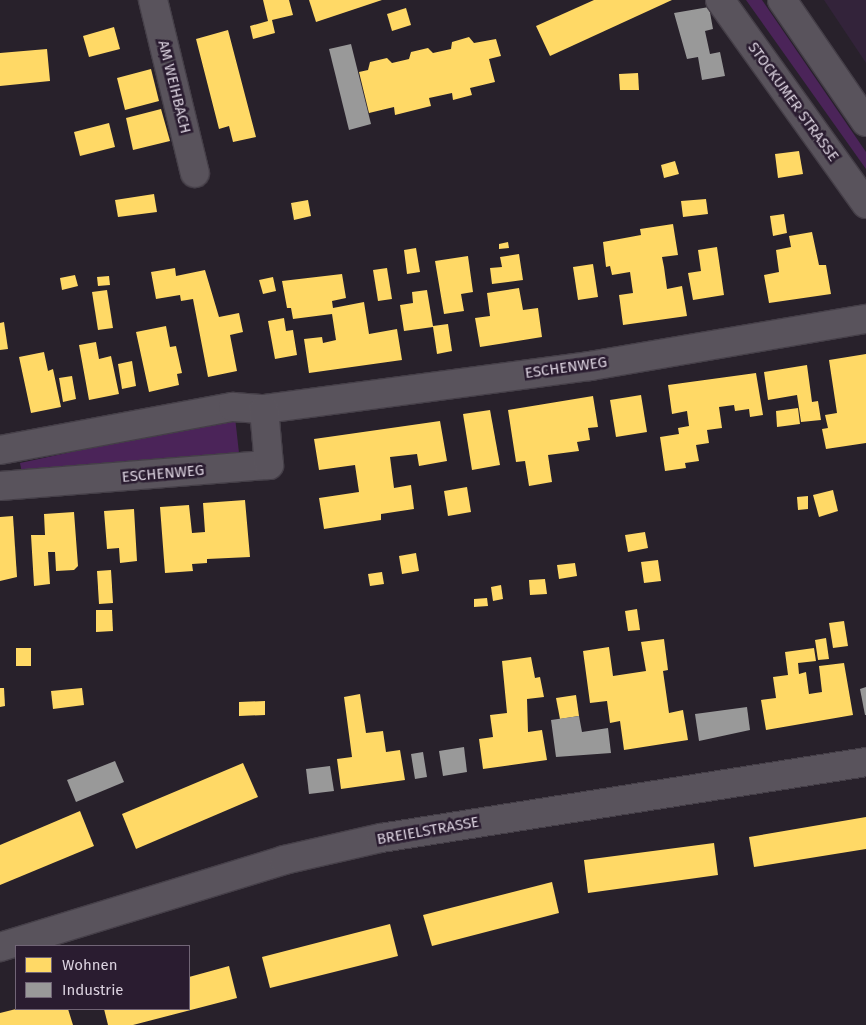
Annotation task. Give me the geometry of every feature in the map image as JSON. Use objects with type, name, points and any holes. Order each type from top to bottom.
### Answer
[{"type":"street","name":"AM WEIHBACH","points":[[153,0],[194,173]]},
{"type":"street","name":"STOCKUMER STRASSE","points":[[720,0],[866,204]]},
{"type":"street","points":[[782,0],[866,122]]},
{"type":"street","name":"ESCHENWEG","points":[[0,450],[233,407],[264,410],[590,366],[866,320]]},
{"type":"street","name":"ESCHENWEG","points":[[0,486],[269,465],[264,410]]},
{"type":"street","name":"BREIELSTRASSE","points":[[0,947],[284,860],[381,838],[866,762]]},
{"type":"shaded area","points":[[746,0],[762,0],[866,152],[866,169]]},
{"type":"shaded area","points":[[824,0],[866,0],[866,63]]},
{"type":"shaded area","points":[[235,417],[240,462],[23,478],[20,463]]},
{"type":"building: Wohnen","points":[[263,0],[289,0],[293,15],[272,20],[275,33],[253,39],[250,26],[268,21]]},
{"type":"building: Wohnen","points":[[309,0],[382,0],[316,22]]},
{"type":"building: Wohnen","points":[[594,0],[672,0],[550,56],[536,26]]},
{"type":"building: Wohnen","points":[[406,8],[411,25],[392,31],[387,14]]},
{"type":"building: Wohnen","points":[[114,27],[120,49],[89,57],[83,36]]},
{"type":"building: Wohnen","points":[[228,30],[256,137],[233,142],[229,126],[219,129],[196,39]]},
{"type":"building: Wohnen","points":[[469,37],[474,43],[496,39],[501,56],[489,59],[495,82],[470,88],[472,95],[453,100],[452,93],[429,98],[431,106],[395,115],[394,107],[369,113],[359,72],[368,70],[370,62],[387,58],[392,63],[409,59],[411,52],[428,48],[433,53],[451,49],[452,42]]},
{"type":"building: Wohnen","points":[[47,49],[50,81],[0,86],[0,53]]},
{"type":"building: Wohnen","points":[[151,69],[159,101],[125,110],[117,78]]},
{"type":"building: Wohnen","points":[[638,73],[639,90],[620,90],[619,74]]},
{"type":"building: Wohnen","points":[[161,109],[170,141],[133,150],[126,118]]},
{"type":"building: Wohnen","points":[[109,123],[115,147],[80,156],[74,132]]},
{"type":"building: Wohnen","points":[[799,151],[803,174],[778,178],[775,154]]},
{"type":"building: Wohnen","points":[[675,161],[679,174],[664,178],[661,165]]},
{"type":"building: Wohnen","points":[[154,194],[157,212],[118,217],[115,200]]},
{"type":"building: Wohnen","points":[[706,199],[708,214],[683,217],[681,201]]},
{"type":"building: Wohnen","points":[[308,200],[311,216],[294,220],[291,203]]},
{"type":"building: Wohnen","points":[[784,214],[787,233],[773,236],[770,216]]},
{"type":"building: Wohnen","points":[[673,224],[678,255],[662,257],[667,289],[682,286],[687,316],[623,325],[619,295],[633,293],[630,272],[612,275],[610,266],[606,267],[603,242],[641,235],[640,229]]},
{"type":"building: Wohnen","points":[[812,232],[819,265],[826,265],[831,294],[769,303],[764,275],[779,272],[776,250],[791,247],[789,236]]},
{"type":"building: Wohnen","points":[[508,242],[509,248],[499,249],[499,244]]},
{"type":"building: Wohnen","points":[[717,247],[724,295],[693,300],[688,273],[701,271],[698,250]]},
{"type":"building: Wohnen","points":[[416,248],[420,272],[407,274],[404,250]]},
{"type":"building: Wohnen","points":[[519,254],[523,280],[492,284],[490,268],[502,267],[500,257]]},
{"type":"building: Wohnen","points":[[468,256],[473,292],[461,294],[464,311],[444,314],[435,261]]},
{"type":"building: Wohnen","points":[[593,264],[598,297],[578,300],[573,267]]},
{"type":"building: Wohnen","points":[[175,268],[176,276],[205,270],[219,317],[239,313],[243,332],[230,335],[237,371],[208,377],[193,299],[181,301],[180,295],[156,299],[151,272]]},
{"type":"building: Wohnen","points":[[387,268],[392,299],[378,301],[373,270]]},
{"type":"building: Wohnen","points":[[342,274],[346,298],[332,301],[333,308],[364,302],[369,334],[397,329],[402,360],[309,373],[304,339],[322,337],[323,343],[336,340],[332,314],[293,319],[291,308],[287,308],[282,281]]},
{"type":"building: Wohnen","points":[[75,275],[78,286],[62,290],[60,278]]},
{"type":"building: Wohnen","points":[[109,276],[110,285],[98,286],[97,277]]},
{"type":"building: Wohnen","points":[[273,277],[276,291],[263,294],[259,280]]},
{"type":"building: Wohnen","points":[[519,288],[523,310],[538,308],[542,337],[480,347],[475,318],[490,316],[487,293]]},
{"type":"building: Wohnen","points":[[107,290],[113,328],[98,330],[92,292]]},
{"type":"building: Wohnen","points":[[427,290],[433,326],[448,324],[452,351],[437,354],[433,327],[404,331],[400,305],[413,303],[412,292]]},
{"type":"building: Wohnen","points":[[284,318],[286,331],[293,330],[297,355],[275,359],[268,321]]},
{"type":"building: Wohnen","points":[[4,322],[8,349],[0,350],[0,323]]},
{"type":"building: Wohnen","points":[[166,326],[170,347],[176,346],[182,373],[177,374],[179,385],[149,392],[136,332]]},
{"type":"building: Wohnen","points":[[96,342],[99,359],[111,356],[119,394],[89,400],[79,345]]},
{"type":"building: Wohnen","points":[[44,352],[48,371],[53,369],[61,407],[31,413],[19,357]]},
{"type":"building: Wohnen","points":[[866,354],[866,443],[826,449],[822,429],[828,428],[825,415],[837,413],[829,360]]},
{"type":"building: Wohnen","points":[[132,361],[136,386],[122,389],[118,364]]},
{"type":"building: Wohnen","points":[[807,365],[812,402],[818,401],[821,420],[801,422],[797,395],[768,400],[764,372]]},
{"type":"building: Wohnen","points":[[756,373],[763,415],[750,417],[749,409],[735,411],[734,405],[719,407],[722,428],[707,430],[709,443],[696,445],[699,461],[685,463],[686,468],[665,471],[660,437],[679,434],[678,428],[689,426],[687,411],[672,414],[668,385]]},
{"type":"building: Wohnen","points":[[72,376],[76,399],[63,402],[59,378]]},
{"type":"building: Wohnen","points":[[641,395],[647,432],[616,437],[610,400]]},
{"type":"building: Wohnen","points":[[593,396],[598,427],[588,428],[590,440],[577,442],[579,451],[548,455],[552,482],[529,486],[525,461],[516,462],[508,410]]},
{"type":"building: Wohnen","points":[[798,408],[800,424],[777,427],[776,411]]},
{"type":"building: Wohnen","points":[[490,410],[500,465],[472,470],[463,414]]},
{"type":"building: Wohnen","points":[[440,421],[447,461],[419,466],[417,454],[390,457],[394,488],[411,485],[414,509],[381,514],[381,520],[324,529],[319,498],[359,492],[355,465],[319,470],[314,439]]},
{"type":"building: Wohnen","points":[[467,487],[471,512],[448,516],[444,491]]},
{"type":"building: Wohnen","points":[[833,490],[838,511],[819,517],[813,495]]},
{"type":"building: Wohnen","points":[[808,496],[808,509],[798,510],[797,497]]},
{"type":"building: Wohnen","points":[[245,500],[250,557],[207,559],[207,563],[192,564],[193,571],[165,573],[160,507],[189,505],[192,533],[205,532],[203,503]]},
{"type":"building: Wohnen","points":[[134,509],[137,561],[120,563],[119,548],[107,549],[104,511]]},
{"type":"building: Wohnen","points":[[74,512],[78,566],[74,570],[56,571],[55,552],[48,552],[50,584],[34,586],[31,535],[45,535],[44,514]]},
{"type":"building: Wohnen","points":[[13,516],[17,577],[0,581],[0,517]]},
{"type":"building: Wohnen","points":[[645,532],[648,548],[628,552],[625,535]]},
{"type":"building: Wohnen","points":[[416,553],[419,571],[402,574],[399,556]]},
{"type":"building: Wohnen","points":[[658,560],[661,581],[644,583],[641,562]]},
{"type":"building: Wohnen","points":[[575,563],[577,576],[559,579],[557,565]]},
{"type":"building: Wohnen","points":[[111,570],[113,603],[99,604],[97,571]]},
{"type":"building: Wohnen","points":[[382,572],[384,584],[370,586],[368,574]]},
{"type":"building: Wohnen","points":[[545,579],[547,594],[530,595],[529,580]]},
{"type":"building: Wohnen","points":[[501,585],[503,599],[493,601],[491,587]]},
{"type":"building: Wohnen","points":[[487,598],[488,606],[474,607],[474,599]]},
{"type":"building: Wohnen","points":[[637,609],[640,630],[628,631],[625,611]]},
{"type":"building: Wohnen","points":[[96,610],[112,610],[113,631],[96,632]]},
{"type":"building: Wohnen","points":[[844,621],[848,646],[833,648],[829,623]]},
{"type":"building: Wohnen","points":[[826,638],[829,659],[818,660],[815,640]]},
{"type":"building: Wohnen","points":[[664,639],[668,670],[663,671],[669,713],[683,710],[688,740],[624,750],[620,721],[610,723],[607,701],[590,703],[583,651],[609,647],[613,676],[646,671],[641,642]]},
{"type":"building: Wohnen","points":[[16,648],[31,648],[31,666],[16,666]]},
{"type":"building: Wohnen","points":[[814,648],[816,661],[798,663],[799,674],[806,672],[809,694],[822,692],[819,666],[844,663],[853,715],[766,730],[761,700],[776,698],[773,677],[788,675],[785,652]]},
{"type":"building: Wohnen","points":[[531,657],[535,678],[540,677],[544,697],[527,699],[528,732],[542,730],[547,760],[483,769],[479,739],[493,737],[490,715],[507,713],[502,661]]},
{"type":"building: Wohnen","points":[[0,688],[4,688],[5,706],[0,707]]},
{"type":"building: Wohnen","points":[[82,688],[84,705],[53,709],[51,691]]},
{"type":"building: Wohnen","points":[[360,694],[366,733],[383,731],[386,752],[400,750],[405,780],[341,789],[337,759],[352,757],[344,697]]},
{"type":"building: Wohnen","points":[[576,695],[579,716],[560,719],[556,698]]},
{"type":"building: Wohnen","points":[[265,701],[265,715],[239,716],[239,702]]},
{"type":"building: Wohnen","points":[[243,763],[258,797],[136,849],[122,814]]},
{"type":"building: Wohnen","points":[[80,811],[94,846],[0,885],[0,845]]},
{"type":"building: Wohnen","points":[[866,817],[866,849],[754,867],[749,837]]},
{"type":"building: Wohnen","points":[[714,843],[718,875],[588,893],[584,860]]},
{"type":"building: Wohnen","points":[[552,882],[559,913],[432,946],[423,915]]},
{"type":"building: Wohnen","points":[[390,924],[398,956],[270,988],[262,957]]},
{"type":"building: Wohnen","points":[[229,966],[237,998],[133,1025],[108,1025],[104,1010],[190,1010],[190,977]]},
{"type":"building: Wohnen","points":[[15,1009],[68,1010],[73,1025],[0,1025],[0,1013]]},
{"type":"building: Industrie","points":[[709,7],[713,29],[705,31],[710,54],[720,52],[725,76],[702,80],[698,57],[687,59],[674,13]]},
{"type":"building: Industrie","points":[[351,44],[371,124],[349,130],[329,49]]},
{"type":"building: Industrie","points":[[866,687],[866,715],[865,715],[860,689]]},
{"type":"building: Industrie","points":[[747,707],[750,730],[699,741],[695,714]]},
{"type":"building: Industrie","points":[[579,716],[582,732],[608,728],[611,753],[556,757],[551,720]]},
{"type":"building: Industrie","points":[[464,747],[467,772],[443,776],[439,751]]},
{"type":"building: Industrie","points":[[423,752],[427,777],[415,779],[411,754]]},
{"type":"building: Industrie","points":[[115,761],[124,782],[76,802],[67,780]]},
{"type":"building: Industrie","points":[[330,766],[334,791],[309,794],[306,769]]}]
